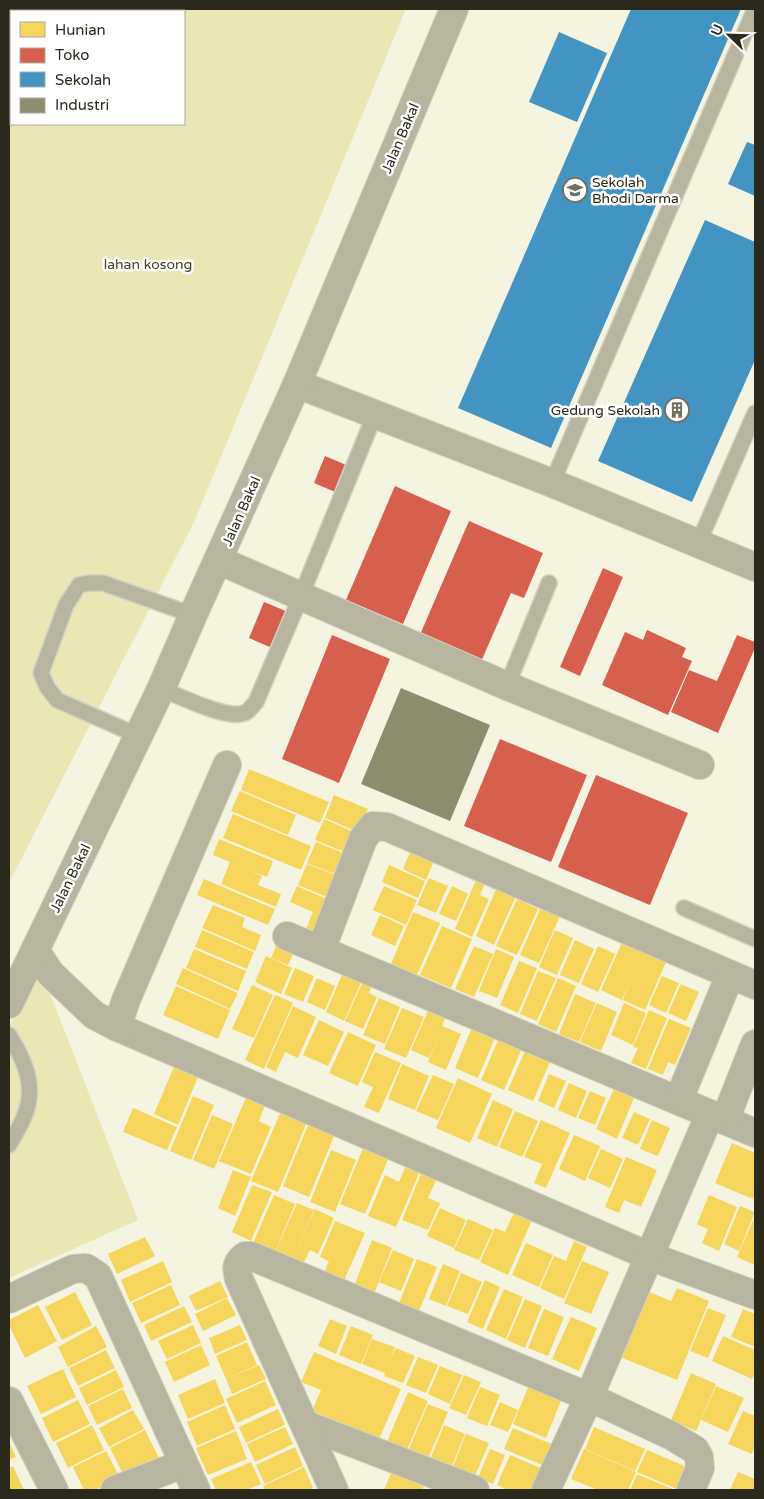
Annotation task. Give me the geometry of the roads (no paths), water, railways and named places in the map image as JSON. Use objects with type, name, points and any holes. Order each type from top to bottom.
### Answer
[{"type":"street","name":"Jalan Bakal","points":[[9,1004],[161,689],[297,384],[454,9]]},
{"type":"street","points":[[297,384],[552,483],[755,567]]},
{"type":"street","points":[[218,560],[507,686],[700,765]]},
{"type":"street","points":[[117,1027],[126,1000],[227,765]]},
{"type":"street","points":[[321,950],[363,839],[373,826],[387,827],[755,985]]},
{"type":"street","points":[[287,936],[679,1099],[755,1133]]},
{"type":"street","points":[[35,950],[50,972],[94,1015],[117,1027],[649,1256],[755,1295]]},
{"type":"street","points":[[679,1099],[730,975]]},
{"type":"street","points":[[546,1490],[649,1256],[755,1044]]},
{"type":"street","points":[[334,1490],[239,1278],[236,1268],[244,1256],[251,1256],[589,1396],[672,1436],[695,1450],[699,1458],[700,1468],[691,1490]]},
{"type":"street","points":[[9,1299],[73,1270],[86,1268],[98,1276],[196,1490]]},
{"type":"street","points":[[9,1401],[54,1490]]},
{"type":"street","points":[[306,1425],[475,1490]]},
{"type":"street","points":[[115,1490],[184,1464]]},
{"type":"lane","points":[[552,483],[755,9]]},
{"type":"lane","points":[[698,544],[755,413]]},
{"type":"lane","points":[[161,689],[221,712],[234,715],[246,713],[256,702],[375,414]]},
{"type":"lane","points":[[139,736],[57,700],[47,687],[41,673],[66,604],[79,585],[103,583],[193,615]]},
{"type":"lane","points":[[507,686],[549,583]]},
{"type":"lane","points":[[684,908],[755,939]]},
{"type":"lane","points":[[9,1035],[23,1058],[31,1089],[24,1117],[9,1145]]},
{"type":"place","name":"Sekolah Bhodi Darma","points":[[575,190]]},
{"type":"place","name":"Gedung Sekolah","points":[[677,410]]},
{"type":"park label","name":"lahan kosong","points":[[148,264]]}]
